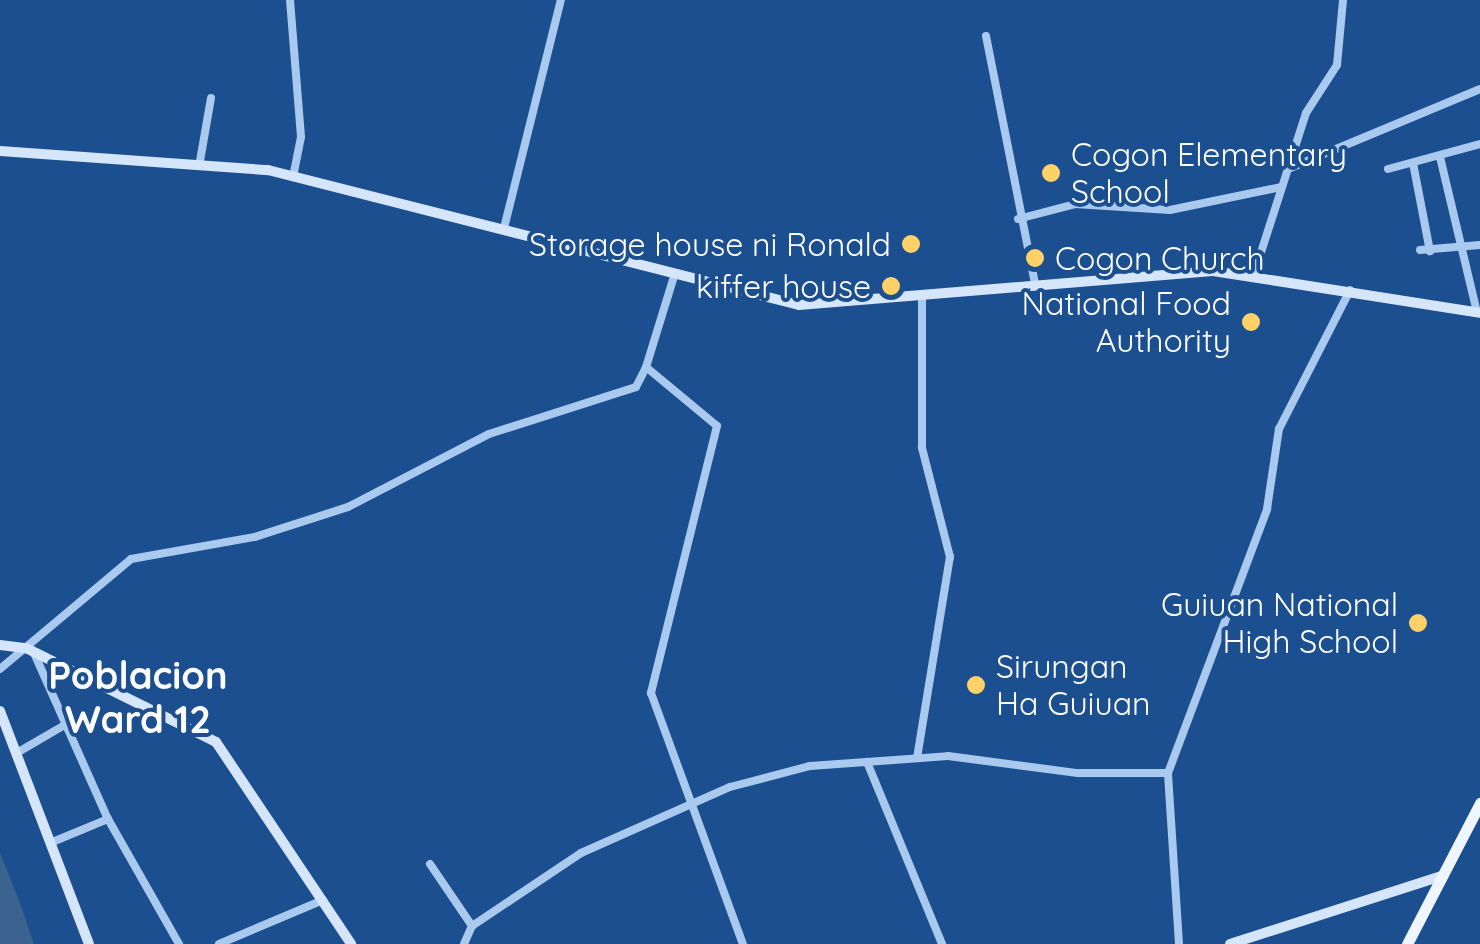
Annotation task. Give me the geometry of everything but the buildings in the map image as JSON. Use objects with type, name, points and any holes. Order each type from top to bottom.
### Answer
[{"type":"main road","points":[[1413,940],[1480,803]]},
{"type":"street","points":[[290,0],[301,138],[294,177]]},
{"type":"street","points":[[504,228],[561,0]]},
{"type":"street","points":[[1254,274],[1306,113],[1338,64],[1343,0]]},
{"type":"street","points":[[986,36],[1018,220],[1035,284]]},
{"type":"street","points":[[1288,169],[1480,89]]},
{"type":"street","points":[[200,161],[211,98]]},
{"type":"street","points":[[1388,169],[1480,144]]},
{"type":"street","points":[[0,151],[200,161],[294,177],[799,305],[922,298],[1035,284],[1254,274],[1478,313],[1455,249],[1440,157]]},
{"type":"street","points":[[1413,163],[1425,251],[1480,245]]},
{"type":"street","points":[[1018,220],[1076,204],[1170,210],[1281,186]]},
{"type":"street","points":[[643,378],[676,272]]},
{"type":"street","points":[[1179,944],[1168,773],[1261,527],[1279,429],[1350,290]]},
{"type":"street","points":[[916,758],[950,557],[922,448],[922,298]]},
{"type":"street","points":[[646,367],[717,426],[651,693],[742,944]]},
{"type":"street","points":[[0,668],[30,651],[130,559],[255,537],[348,506],[489,434],[656,376]]},
{"type":"street","points":[[0,645],[30,651],[216,742],[352,944]]},
{"type":"street","points":[[30,651],[108,820],[179,944]]},
{"type":"street","points":[[0,710],[20,752],[90,944]]},
{"type":"street","points":[[20,752],[62,726]]},
{"type":"street","points":[[464,944],[472,926],[581,852],[693,802],[810,766],[916,758],[1168,773]]},
{"type":"street","points":[[867,762],[942,944]]},
{"type":"street","points":[[50,843],[108,820]]},
{"type":"street","points":[[430,864],[472,926]]},
{"type":"street","points":[[1230,944],[1442,876]]},
{"type":"street","points":[[219,944],[323,900]]},
{"type":"water","points":[[0,853],[20,903],[34,944],[0,944]]},
{"type":"place","name":"Cogon Elementary School","points":[[1051,173]]},
{"type":"place","name":"Storage house ni Ronald","points":[[911,244]]},
{"type":"place","name":"Cogon Church","points":[[1035,258]]},
{"type":"place","name":"kiffer house","points":[[891,286]]},
{"type":"place","name":"National Food Authority","points":[[1251,322]]},
{"type":"place","name":"Guiuan National High School","points":[[1418,623]]},
{"type":"place","name":"Sirungan Ha Guiuan","points":[[976,685]]},
{"type":"district","name":"Poblacion Ward 12","points":[[138,698]]}]
